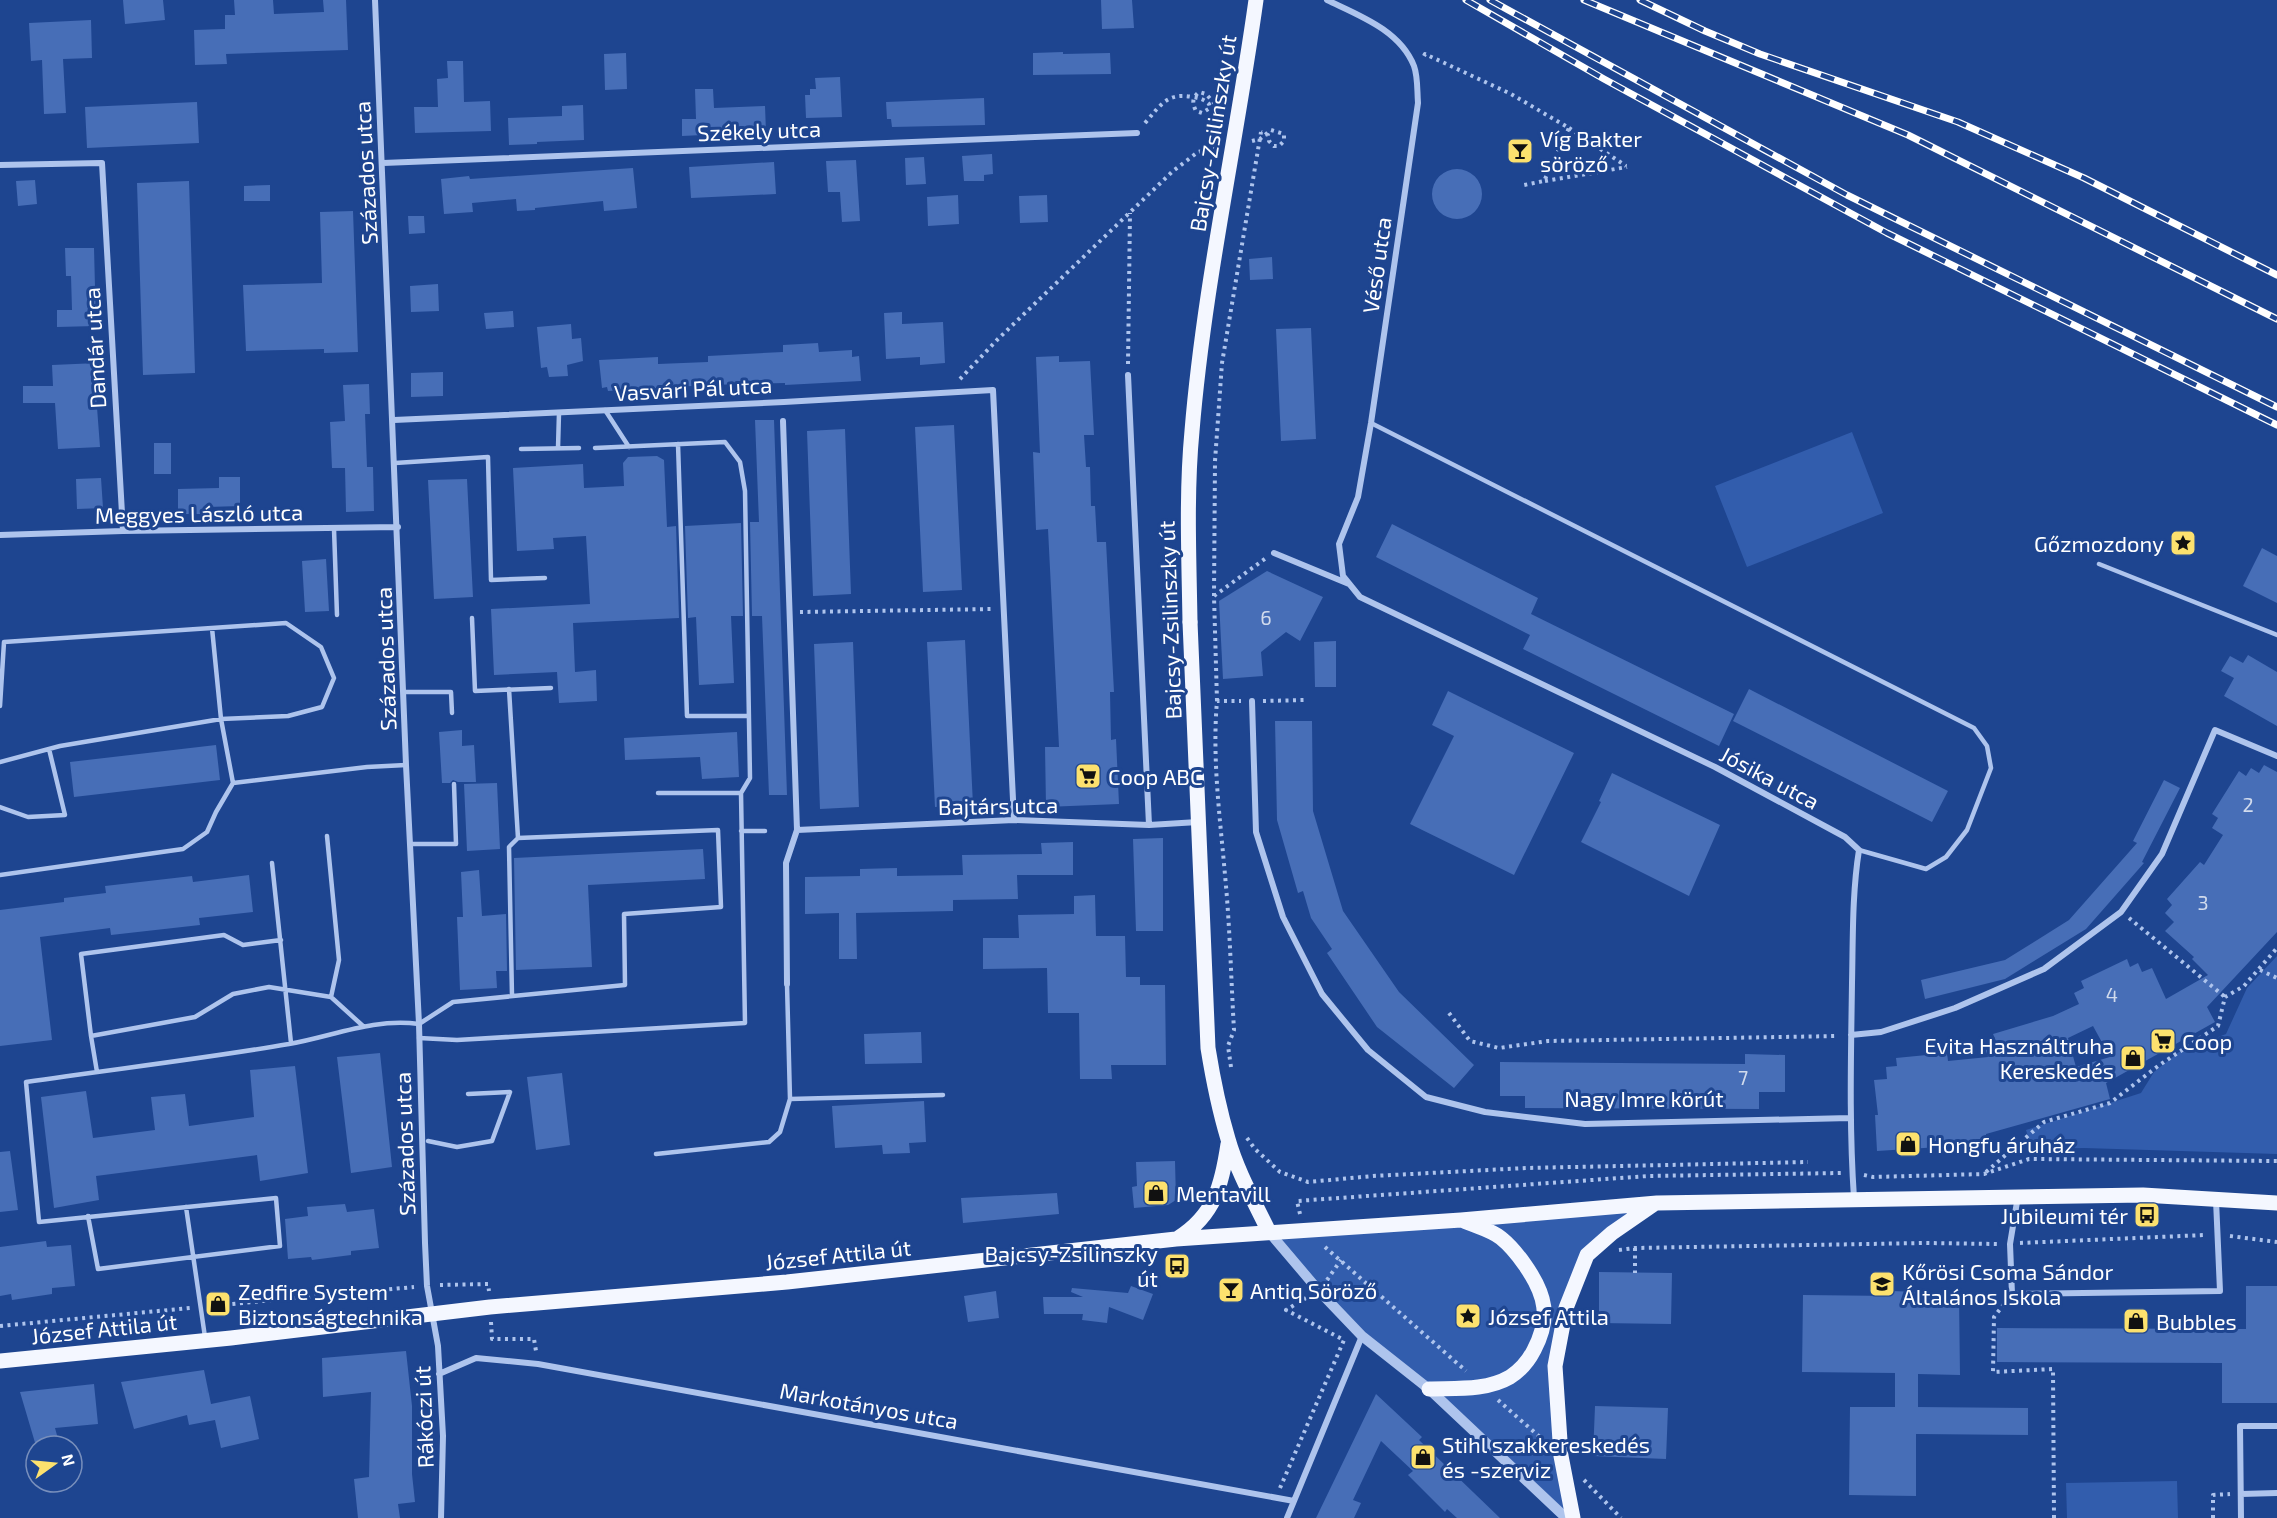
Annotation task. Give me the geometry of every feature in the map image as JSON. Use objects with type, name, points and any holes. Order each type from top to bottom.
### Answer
[{"type":"main road","name":"Bajcsy-Zsilinszky út","points":[[1256,0],[1203,331],[1192,432],[1188,520],[1203,971],[1208,1048],[1228,1140],[1243,1179],[1269,1232]]},
{"type":"main road","points":[[1176,1239],[1193,1229],[1212,1204],[1223,1180],[1228,1140]]},
{"type":"main road","points":[[1269,1232],[1461,1220],[1657,1203],[2143,1195],[2277,1203]]},
{"type":"main road","points":[[1573,1518],[1561,1456],[1555,1366],[1566,1308],[1587,1255],[1612,1233],[1657,1203]]},
{"type":"main road","points":[[1429,1389],[1483,1387],[1509,1377],[1527,1363],[1541,1336],[1545,1313],[1542,1296],[1516,1252],[1500,1237],[1461,1220]]},
{"type":"main road","name":"József Attila út","points":[[0,1361],[490,1307],[787,1282],[1176,1239],[1269,1232]]},
{"type":"street","name":"Százados utca","points":[[375,0],[406,765],[419,1024],[427,1286],[433,1315]]},
{"type":"street","name":"Véső utca","points":[[1327,0],[1376,24],[1404,49],[1414,65],[1418,103],[1358,497],[1339,544],[1343,576]]},
{"type":"street","name":"Székely utca","points":[[383,163],[1137,133]]},
{"type":"street","name":"Dandár utca","points":[[0,165],[102,163],[123,531]]},
{"type":"street","points":[[1128,375],[1149,825]]},
{"type":"street","name":"Vasvári Pál utca","points":[[393,420],[993,390],[1004,609]]},
{"type":"street","points":[[783,421],[797,830],[786,863],[787,984]]},
{"type":"street","name":"Meggyes László utca","points":[[0,535],[398,527]]},
{"type":"street","name":"Jósika utca","points":[[1274,553],[1350,584]]},
{"type":"street","name":"Jósika utca","points":[[1343,576],[1360,597],[1715,767],[1845,837],[1859,850]]},
{"type":"street","points":[[1004,609],[1014,820]]},
{"type":"street","name":"Nagy Imre körút","points":[[1252,701],[1256,832],[1283,917],[1322,994],[1368,1050],[1426,1097],[1485,1112],[1585,1124],[1850,1118]]},
{"type":"street","points":[[1851,1035],[1881,1032],[1955,1008],[2044,969],[2121,912],[2162,854],[2215,730],[2277,756]]},
{"type":"street","name":"Bajtárs utca","points":[[797,830],[1014,820],[1149,825],[1199,822]]},
{"type":"street","points":[[1854,1198],[1850,1118],[1851,1035],[1855,878],[1859,850]]},
{"type":"street","points":[[2018,1196],[2010,1244],[2012,1294],[2220,1291],[2216,1200]]},
{"type":"street","points":[[1269,1232],[1319,1291],[1362,1336],[1429,1389],[1566,1518]]},
{"type":"street","name":"Rákóczi út","points":[[433,1315],[438,1346],[443,1436],[441,1518]]},
{"type":"street","points":[[1287,1518],[1362,1336]]},
{"type":"street","name":"Markotányos utca","points":[[439,1374],[476,1358],[538,1364],[1294,1501]]},
{"type":"street","points":[[2241,1518],[2240,1426],[2277,1426]]},
{"type":"street","points":[[2241,1494],[2277,1493]]},
{"type":"lane","points":[[605,410],[629,447]]},
{"type":"lane","points":[[558,448],[559,413]]},
{"type":"lane","points":[[1371,423],[1974,728],[1987,746],[1991,768],[1967,830],[1946,856],[1926,869],[1859,850]]},
{"type":"lane","points":[[419,1038],[457,1040],[744,1023],[741,793],[750,778],[745,490],[740,462],[725,442],[595,448]]},
{"type":"lane","points":[[678,444],[687,716],[749,716]]},
{"type":"lane","points":[[521,448],[579,448]]},
{"type":"lane","points":[[395,463],[488,457],[491,580],[545,578]]},
{"type":"lane","points":[[334,529],[337,615]]},
{"type":"lane","points":[[2099,564],[2277,636]]},
{"type":"lane","points":[[472,618],[475,691],[551,688]]},
{"type":"lane","points":[[0,706],[4,642],[286,623],[321,647],[334,678],[322,707],[288,716],[221,719],[60,746],[0,762]]},
{"type":"lane","points":[[0,875],[183,849],[207,832],[233,783],[221,719],[212,628]]},
{"type":"lane","points":[[509,690],[518,838]]},
{"type":"lane","points":[[404,692],[451,692],[452,713]]},
{"type":"lane","points":[[0,807],[28,817],[65,815],[49,749]]},
{"type":"lane","points":[[233,783],[367,767],[406,765]]},
{"type":"lane","points":[[410,844],[456,844],[454,784]]},
{"type":"lane","points":[[658,793],[741,793]]},
{"type":"lane","points":[[88,1216],[98,1269],[280,1246],[276,1198],[88,1216],[39,1222],[26,1082],[291,1043],[363,1026],[397,1021],[419,1024],[453,1002],[626,985],[624,914],[721,907],[718,830],[518,838],[509,847],[513,996]]},
{"type":"lane","points":[[741,831],[765,831]]},
{"type":"lane","points":[[327,836],[339,960],[331,997]]},
{"type":"lane","points":[[272,863],[291,1043]]},
{"type":"lane","points":[[97,1072],[81,954],[224,935],[243,945],[281,940]]},
{"type":"lane","points":[[656,1154],[769,1142],[780,1132],[790,1099],[787,984]]},
{"type":"lane","points":[[91,1036],[195,1017],[233,994],[269,987],[331,997],[363,1026]]},
{"type":"lane","points":[[428,1141],[457,1147],[492,1141],[510,1092],[468,1094]]},
{"type":"lane","points":[[790,1099],[944,1095]]},
{"type":"lane","points":[[186,1207],[205,1340]]},
{"type":"path","points":[[1417,80],[1423,77],[1425,54],[1511,94],[1569,128],[1627,167],[1524,185]]},
{"type":"path","points":[[1137,133],[1166,99],[1180,94],[1188,96],[1197,98],[1205,99],[1210,108],[1202,113],[1196,111],[1192,105],[1194,96],[1199,92],[1206,94],[1216,105]]},
{"type":"path","points":[[1544,181],[1569,128]]},
{"type":"path","points":[[1232,1075],[1228,1046],[1234,1030],[1215,727],[1217,701],[1214,472],[1222,363],[1261,132],[1268,135],[1269,141],[1274,146],[1279,146],[1284,141],[1284,134],[1271,130],[1266,135],[1260,139],[1250,141]]},
{"type":"path","points":[[947,392],[998,339],[1173,171],[1198,152],[1218,147]]},
{"type":"path","points":[[1128,375],[1130,212]]},
{"type":"path","points":[[1214,596],[1274,553]]},
{"type":"path","points":[[790,612],[1004,609]]},
{"type":"path","points":[[1217,701],[1305,700]]},
{"type":"path","points":[[2121,912],[2225,997]]},
{"type":"path","points":[[1984,1174],[2044,1122],[2110,1103],[2158,1066],[2218,1026],[2225,997],[2244,986],[2277,948]]},
{"type":"path","points":[[2260,970],[2277,978]]},
{"type":"path","points":[[1449,1013],[1470,1041],[1499,1048],[1548,1041],[1851,1035]]},
{"type":"path","points":[[1245,1134],[1255,1149],[1280,1172],[1308,1182],[1373,1176],[1526,1168],[1808,1162]]},
{"type":"path","points":[[1305,1230],[1297,1201],[1648,1176],[1852,1173],[1873,1177],[1984,1174],[2029,1159],[2277,1161]]},
{"type":"path","points":[[1616,1251],[1635,1248],[1925,1243],[2010,1244],[2217,1234],[2277,1242]]},
{"type":"path","points":[[1635,1248],[1635,1273]]},
{"type":"path","points":[[1277,1497],[1344,1340],[1286,1310],[1319,1291],[1341,1260]]},
{"type":"path","points":[[0,1326],[427,1286],[488,1284],[492,1339],[534,1339],[538,1364]]},
{"type":"path","points":[[2012,1294],[1994,1317],[1993,1372],[2053,1369],[2055,1518]]},
{"type":"path","points":[[2213,1518],[2212,1495],[2241,1494]]},
{"type":"shaded area","points":[[1852,432],[1883,513],[1747,567],[1715,486]]},
{"type":"shaded area","points":[[2277,956],[2277,1154],[2084,1148],[2032,1149],[2026,1130],[2141,1093],[2154,1072],[2179,1052],[2226,1034],[2247,988]]},
{"type":"shaded area","points":[[1657,1203],[1587,1255],[1555,1366],[1573,1518],[1362,1336],[1269,1232]]},
{"type":"shaded area","points":[[2177,1481],[2178,1518],[2067,1518],[2066,1483]]},
{"type":"building","points":[[123,0],[163,0],[165,20],[125,24]]},
{"type":"building","points":[[234,0],[273,0],[274,14],[324,12],[323,0],[346,0],[348,50],[226,54],[227,64],[195,65],[194,30],[225,29],[225,15],[235,15]]},
{"type":"building","points":[[1101,0],[1132,0],[1134,28],[1102,29]]},
{"type":"building","points":[[91,20],[92,58],[63,59],[66,113],[44,114],[42,60],[31,61],[29,23]]},
{"type":"building","points":[[1063,52],[1063,54],[1110,53],[1111,74],[1033,75],[1033,53]]},
{"type":"building","points":[[626,53],[627,89],[605,90],[604,54]]},
{"type":"building","points":[[447,61],[463,61],[464,102],[490,101],[491,131],[415,133],[414,107],[438,107],[437,79],[448,78]]},
{"type":"building","points":[[840,77],[842,117],[806,118],[805,95],[810,95],[810,89],[816,89],[815,78]]},
{"type":"building","points":[[695,89],[713,89],[714,108],[765,106],[766,132],[682,136],[682,119],[696,119]]},
{"type":"building","points":[[984,98],[985,125],[892,127],[891,119],[887,119],[886,102]]},
{"type":"building","points":[[197,102],[199,143],[87,148],[85,107]]},
{"type":"building","points":[[583,105],[584,140],[509,145],[508,118],[562,116],[562,106]]},
{"type":"building","points":[[992,154],[993,174],[984,175],[984,181],[964,181],[962,156]]},
{"type":"building","points":[[924,157],[926,184],[906,185],[905,158]]},
{"type":"building","points":[[856,160],[860,221],[842,222],[840,192],[828,192],[826,161]]},
{"type":"building","points":[[774,162],[776,194],[691,198],[689,167]]},
{"type":"building","points":[[633,168],[637,208],[604,211],[603,201],[517,211],[516,199],[472,203],[473,212],[444,214],[441,179]]},
{"type":"building","points":[[1457,169],[1471,173],[1478,180],[1482,194],[1478,208],[1471,215],[1457,219],[1443,215],[1436,208],[1432,194],[1436,180],[1443,173]]},
{"type":"building","points":[[35,180],[37,204],[18,206],[16,181]]},
{"type":"building","points":[[189,181],[195,373],[143,375],[137,183]]},
{"type":"building","points":[[270,185],[270,201],[244,201],[244,186]]},
{"type":"building","points":[[958,195],[959,224],[928,226],[927,197]]},
{"type":"building","points":[[1047,195],[1048,222],[1020,223],[1019,196]]},
{"type":"building","points":[[353,211],[358,352],[324,353],[324,349],[246,351],[243,285],[322,283],[320,212]]},
{"type":"building","points":[[408,216],[424,216],[425,233],[409,234]]},
{"type":"building","points":[[65,248],[94,248],[96,326],[57,327],[57,310],[72,310],[71,276],[66,276]]},
{"type":"building","points":[[1272,257],[1273,279],[1250,280],[1249,259]]},
{"type":"building","points":[[438,284],[439,311],[411,312],[410,286]]},
{"type":"building","points":[[513,311],[514,327],[486,329],[484,313]]},
{"type":"building","points":[[902,312],[902,324],[943,322],[945,363],[920,365],[920,357],[886,359],[884,313]]},
{"type":"building","points":[[571,324],[572,339],[581,338],[583,361],[567,365],[568,376],[549,377],[547,367],[541,368],[537,327]]},
{"type":"building","points":[[1311,328],[1316,439],[1281,441],[1276,329]]},
{"type":"building","points":[[818,343],[819,352],[852,350],[852,357],[859,356],[861,381],[785,385],[785,383],[709,385],[608,391],[607,387],[602,388],[599,360],[658,357],[658,364],[708,362],[708,356],[783,352],[783,345]]},
{"type":"building","points":[[1059,356],[1059,362],[1090,361],[1094,435],[1084,435],[1086,467],[1090,467],[1091,506],[1095,506],[1097,542],[1106,542],[1114,692],[1110,692],[1111,740],[1116,739],[1119,804],[1046,807],[1045,747],[1059,747],[1048,529],[1036,530],[1033,452],[1040,453],[1036,357]]},
{"type":"building","points":[[98,363],[100,394],[96,394],[100,447],[58,449],[55,403],[23,403],[23,386],[53,386],[52,365]]},
{"type":"building","points":[[443,372],[443,396],[411,397],[411,373]]},
{"type":"building","points":[[369,384],[370,414],[365,414],[367,467],[373,467],[374,511],[346,512],[345,468],[332,468],[330,422],[345,421],[343,385]]},
{"type":"building","points":[[755,420],[774,420],[787,795],[769,795],[762,616],[752,616],[750,522],[759,522]]},
{"type":"building","points":[[954,425],[962,590],[923,592],[915,427]]},
{"type":"building","points":[[845,429],[851,594],[813,596],[807,431]]},
{"type":"building","points":[[154,443],[171,443],[171,474],[154,474]]},
{"type":"building","points":[[657,456],[664,460],[667,527],[676,526],[679,618],[573,623],[575,672],[596,670],[597,701],[559,703],[557,672],[494,675],[491,609],[590,604],[586,536],[553,538],[554,549],[517,551],[513,468],[583,464],[584,488],[624,486],[623,463],[628,457]]},
{"type":"building","points":[[219,477],[240,477],[240,506],[208,507],[208,514],[178,514],[178,489],[219,488]]},
{"type":"building","points":[[101,478],[103,508],[77,509],[76,479]]},
{"type":"building","points":[[467,479],[473,597],[434,599],[428,480]]},
{"type":"building","points":[[741,523],[743,616],[731,616],[734,683],[699,685],[696,617],[688,618],[685,526]]},
{"type":"building","points":[[1392,524],[1538,598],[1531,614],[1734,714],[1719,746],[1523,649],[1530,635],[1376,557]]},
{"type":"building","points":[[2262,548],[2277,556],[2277,603],[2243,586]]},
{"type":"building","points":[[326,559],[329,611],[305,612],[302,561]]},
{"type":"building","points":[[1267,571],[1323,597],[1300,641],[1286,632],[1261,652],[1263,676],[1223,679],[1219,601]]},
{"type":"building","points":[[965,640],[973,805],[935,807],[927,642]]},
{"type":"building","points":[[1336,641],[1336,687],[1315,687],[1314,642]]},
{"type":"building","points":[[853,642],[859,807],[820,809],[814,644]]},
{"type":"building","points":[[2248,655],[2277,672],[2277,726],[2224,696],[2234,678],[2221,671],[2230,656],[2243,663]]},
{"type":"building","points":[[1749,689],[1948,791],[1932,822],[1733,721]]},
{"type":"building","points":[[1448,691],[1574,753],[1514,875],[1410,824],[1454,736],[1432,725]]},
{"type":"building","points":[[1275,721],[1312,721],[1313,811],[1343,911],[1399,992],[1474,1065],[1454,1088],[1377,1027],[1327,953],[1332,949],[1311,918],[1303,891],[1298,893],[1277,820]]},
{"type":"building","points":[[462,730],[462,746],[474,745],[476,782],[453,780],[450,783],[442,783],[439,732]]},
{"type":"building","points":[[737,732],[739,777],[702,779],[700,757],[625,760],[624,738]]},
{"type":"building","points":[[216,745],[220,780],[74,797],[70,762]]},
{"type":"building","points":[[2264,765],[2277,772],[2277,932],[2207,1007],[2215,1022],[2106,1083],[2110,1099],[1986,1134],[1986,1144],[1877,1151],[1875,1115],[1878,1115],[1874,1080],[1887,1079],[1886,1067],[1897,1066],[1896,1058],[1947,1053],[1948,1061],[1988,1057],[1984,1045],[1996,1041],[1993,1034],[2053,1016],[2079,1004],[2074,993],[2084,988],[2081,981],[2127,959],[2130,967],[2138,963],[2142,972],[2152,968],[2166,999],[2208,975],[2192,959],[2194,957],[2165,931],[2174,922],[2165,913],[2172,905],[2167,899],[2200,862],[2204,865],[2223,835],[2212,828],[2218,818],[2212,814],[2239,771],[2246,776],[2251,768],[2259,773]],"holes":[[[2093,1026],[2110,1057],[2076,1067],[2068,1038]]]},
{"type":"building","points":[[1612,773],[1720,825],[1689,896],[1581,842],[1601,802],[1599,801]]},
{"type":"building","points":[[2164,780],[2180,788],[2142,862],[2144,863],[2086,929],[2005,979],[1925,999],[1921,980],[2005,960],[2069,920],[2137,843],[2133,841]]},
{"type":"building","points":[[497,783],[500,849],[467,851],[464,784]]},
{"type":"building","points":[[1163,838],[1163,931],[1136,931],[1133,839]]},
{"type":"building","points":[[1073,842],[1073,875],[1017,875],[1018,899],[953,900],[953,911],[856,913],[857,959],[839,959],[839,913],[805,914],[805,877],[860,876],[860,869],[897,868],[897,876],[963,875],[962,855],[1042,854],[1041,843]]},
{"type":"building","points":[[703,849],[705,879],[588,885],[592,967],[516,970],[514,858]]},
{"type":"building","points":[[479,870],[482,916],[506,914],[507,971],[496,971],[497,988],[460,990],[457,917],[463,917],[461,872]]},
{"type":"building","points":[[249,875],[253,912],[199,918],[200,925],[111,935],[110,928],[40,937],[52,1040],[0,1046],[0,910],[64,902],[64,898],[106,893],[105,886],[192,876],[193,882]]},
{"type":"building","points":[[1095,895],[1096,936],[1125,936],[1126,977],[1140,977],[1140,985],[1165,985],[1166,1065],[1111,1065],[1112,1079],[1080,1079],[1079,1013],[1048,1013],[1047,968],[983,969],[983,938],[1019,938],[1018,915],[1074,914],[1074,896]]},
{"type":"building","points":[[921,1032],[922,1063],[865,1064],[864,1034]]},
{"type":"building","points":[[380,1053],[392,1167],[351,1173],[337,1057]]},
{"type":"building","points":[[1745,1054],[1785,1055],[1785,1092],[1759,1092],[1759,1109],[1525,1108],[1525,1096],[1500,1096],[1500,1062],[1745,1064]]},
{"type":"building","points":[[295,1066],[308,1173],[260,1181],[257,1155],[96,1176],[99,1200],[54,1208],[41,1097],[86,1091],[93,1138],[155,1130],[151,1097],[185,1094],[189,1126],[254,1117],[250,1070]]},
{"type":"building","points":[[562,1073],[570,1145],[536,1150],[527,1077]]},
{"type":"building","points":[[924,1101],[926,1142],[909,1143],[910,1153],[883,1154],[882,1145],[835,1148],[832,1106]]},
{"type":"building","points":[[10,1151],[18,1210],[0,1212],[0,1152]]},
{"type":"building","points":[[1175,1161],[1176,1200],[1168,1205],[1134,1208],[1132,1187],[1137,1186],[1136,1162]]},
{"type":"building","points":[[1057,1193],[1059,1214],[963,1223],[961,1198]]},
{"type":"building","points":[[345,1204],[347,1212],[374,1209],[379,1248],[351,1251],[351,1255],[312,1260],[311,1257],[288,1259],[285,1219],[308,1216],[307,1207]]},
{"type":"building","points":[[46,1241],[47,1247],[71,1245],[75,1286],[52,1288],[52,1294],[12,1300],[11,1294],[0,1296],[0,1247]]},
{"type":"building","points":[[1599,1272],[1672,1273],[1671,1324],[1599,1323]]},
{"type":"building","points":[[1131,1286],[1153,1294],[1143,1320],[1109,1307],[1107,1323],[1082,1320],[1083,1314],[1044,1314],[1043,1297],[1083,1297],[1071,1292],[1072,1288],[1128,1293]]},
{"type":"building","points":[[2246,1286],[2277,1286],[2277,1403],[2222,1403],[2222,1363],[1997,1362],[1997,1328],[2246,1329]]},
{"type":"building","points":[[996,1291],[999,1318],[968,1322],[964,1296]]},
{"type":"building","points":[[1892,1291],[1917,1292],[1917,1296],[1959,1297],[1960,1375],[1918,1374],[1918,1407],[2028,1408],[2028,1435],[1916,1434],[1916,1496],[1849,1495],[1850,1407],[1895,1407],[1895,1373],[1802,1372],[1803,1295],[1892,1296]]},
{"type":"building","points":[[406,1351],[412,1406],[412,1474],[415,1502],[398,1504],[400,1518],[358,1518],[354,1479],[369,1477],[371,1392],[323,1397],[322,1358]]},
{"type":"building","points":[[204,1370],[211,1404],[250,1396],[259,1439],[221,1448],[215,1420],[189,1425],[187,1415],[134,1429],[121,1382]]},
{"type":"building","points":[[94,1384],[98,1424],[55,1428],[57,1434],[32,1434],[20,1392]]},
{"type":"building","points":[[1376,1394],[1422,1437],[1419,1440],[1500,1518],[1457,1518],[1447,1509],[1445,1512],[1408,1475],[1413,1471],[1381,1441],[1353,1500],[1361,1503],[1354,1518],[1316,1518]]},
{"type":"building","points":[[1595,1406],[1668,1408],[1666,1459],[1593,1456]]},
{"type":"railway","points":[[1466,0],[1604,79],[1887,233],[2277,425]]},
{"type":"railway","points":[[1490,0],[1847,195],[2277,407]]},
{"type":"railway","points":[[1584,0],[1908,135],[2277,319]]},
{"type":"railway","points":[[1640,0],[1760,54],[1958,122],[2084,178],[2277,275]]},
{"type":"place","name":"Víg Bakter söröző","points":[[1520,151]]},
{"type":"place","name":"Gőzmozdony","points":[[2183,543]]},
{"type":"place","name":"Coop ABC","points":[[1088,776]]},
{"type":"place","name":"Coop","points":[[2163,1041]]},
{"type":"place","name":"Evita Használtruha Kereskedés","points":[[2133,1058]]},
{"type":"place","name":"Hongfu áruház","points":[[1908,1144]]},
{"type":"place","name":"Mentavill","points":[[1156,1193]]},
{"type":"place","name":"Jubileumi tér","points":[[2147,1215]]},
{"type":"place","name":"Bajcsy-Zsilinszky út","points":[[1177,1266]]},
{"type":"place","name":"Kőrösi Csoma Sándor Általános Iskola","points":[[1882,1284]]},
{"type":"place","name":"Antiq Söröző","points":[[1231,1290]]},
{"type":"place","name":"Zedfire System Biztonságtechnika","points":[[218,1304]]},
{"type":"place","name":"József Attila","points":[[1468,1316]]},
{"type":"place","name":"Bubbles","points":[[2136,1321]]},
{"type":"place","name":"Stihl szakkereskedés és -szerviz","points":[[1423,1457]]}]
